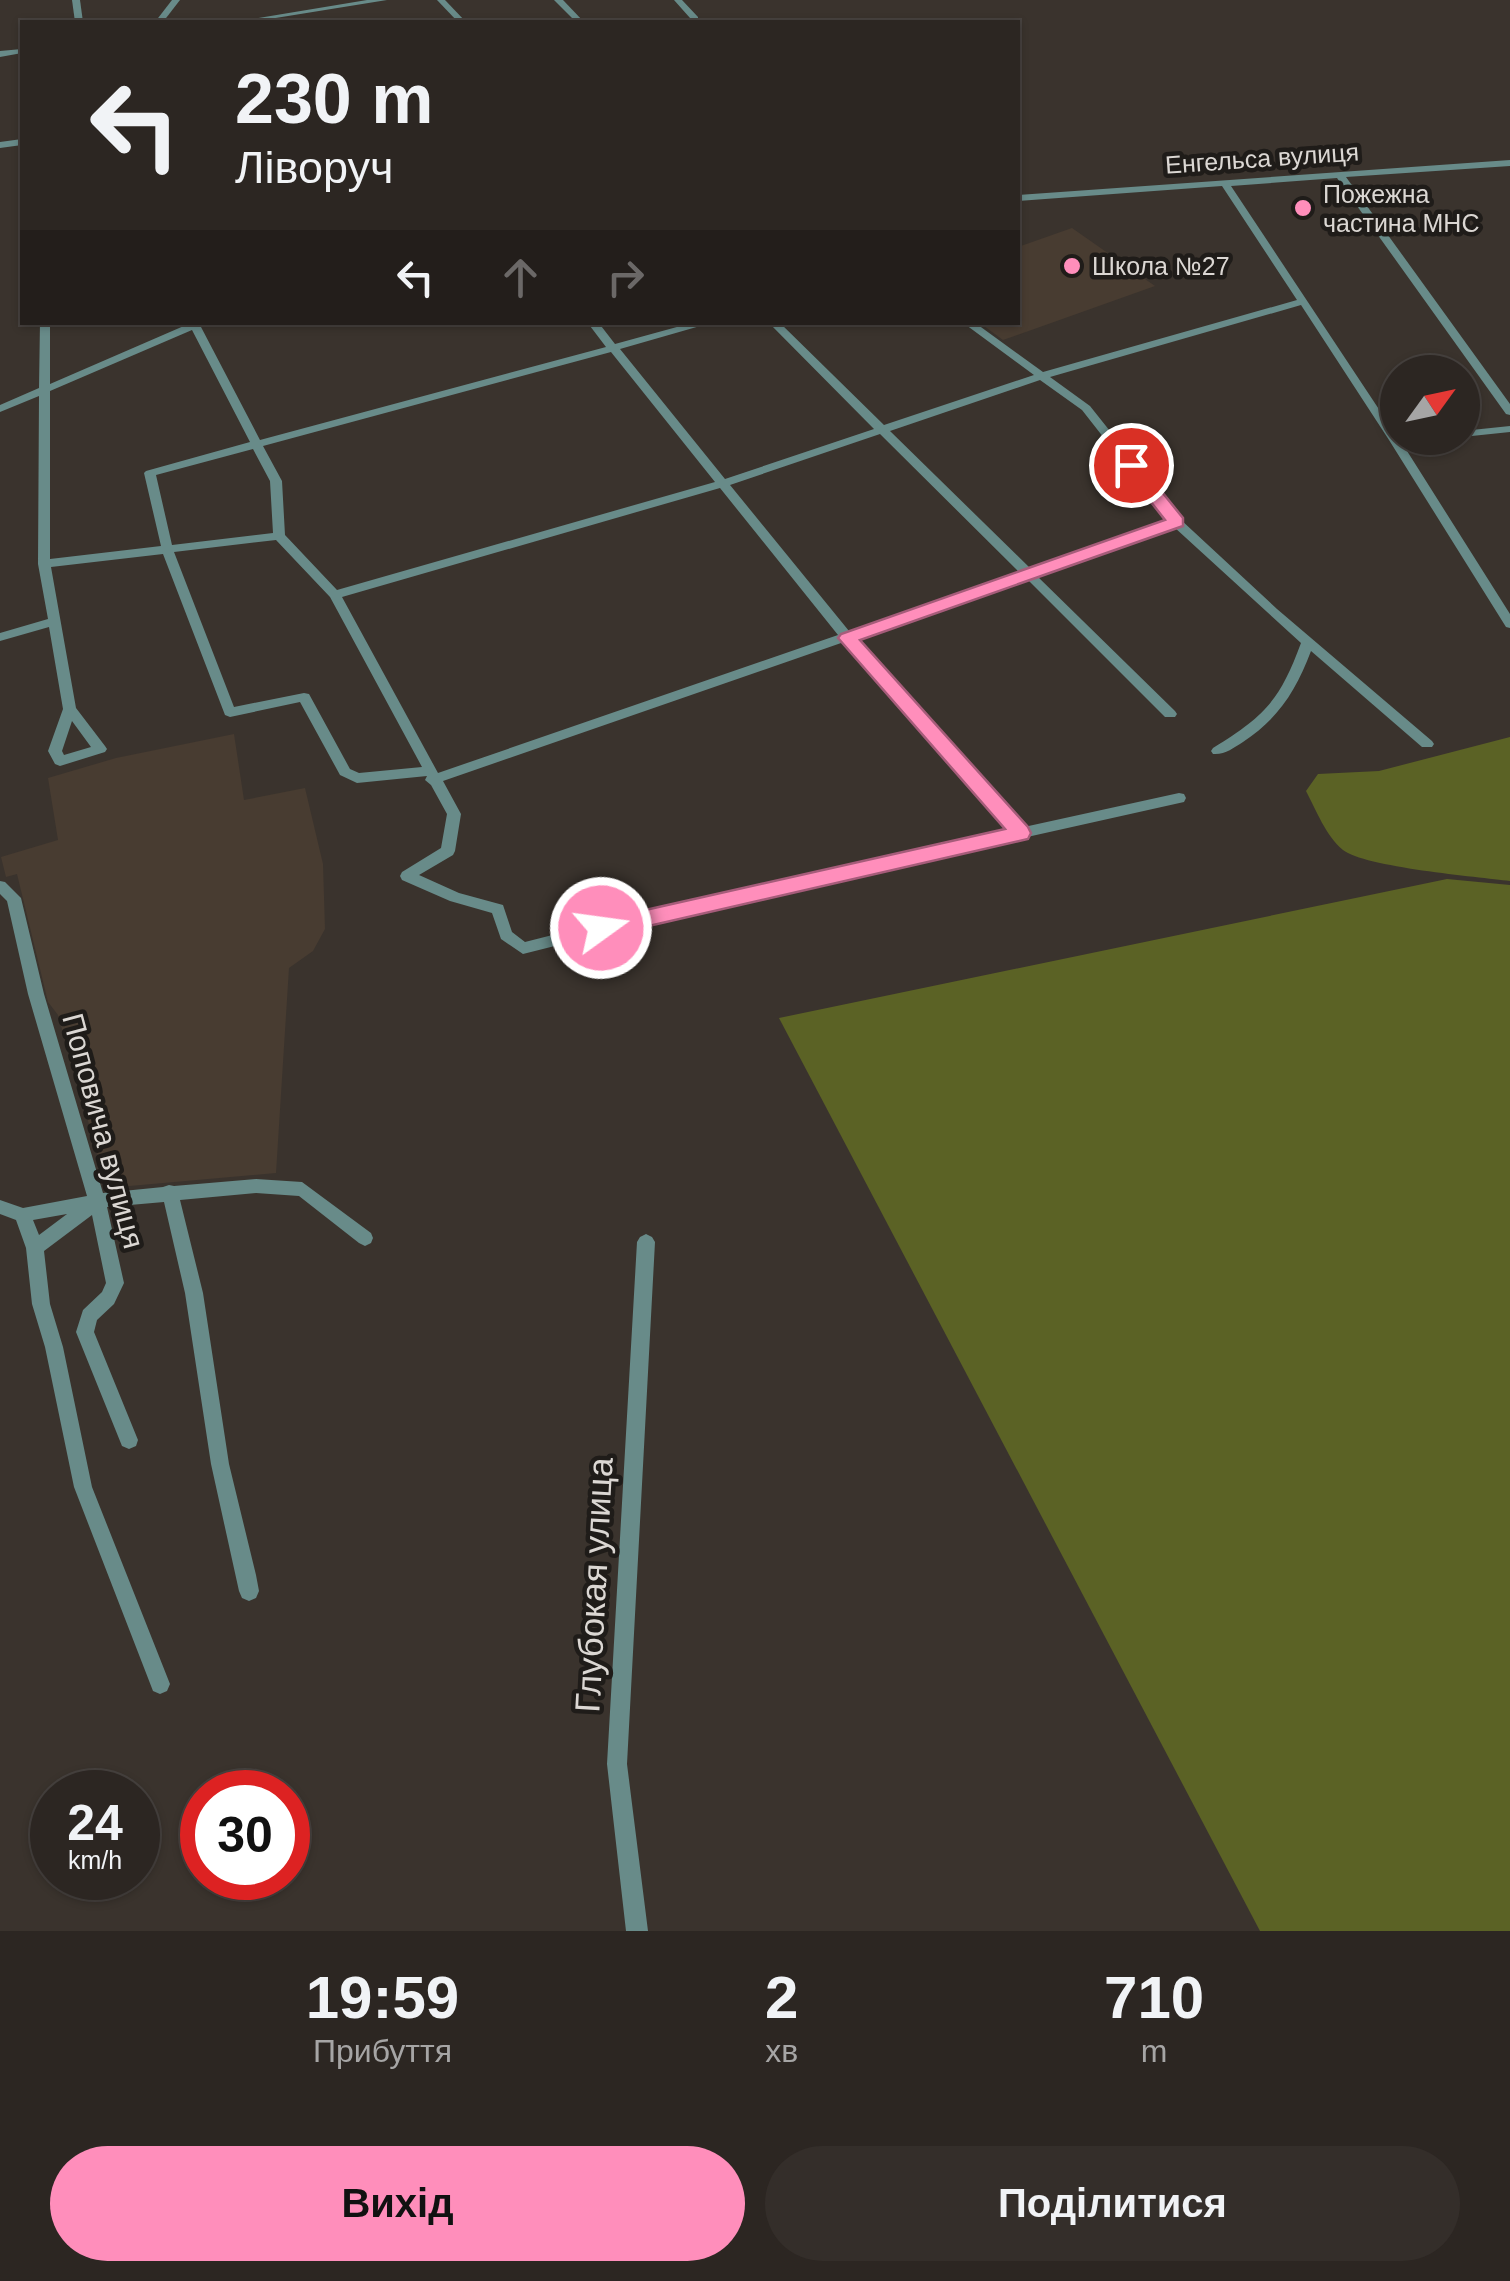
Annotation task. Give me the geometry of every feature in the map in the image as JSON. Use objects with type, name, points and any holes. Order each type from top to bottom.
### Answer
[{"type":"street","points":[[76,0],[78,20]]},
{"type":"street","points":[[161,20],[176,0]]},
{"type":"street","points":[[251,20],[383,0]]},
{"type":"street","points":[[441,0],[460,20]]},
{"type":"street","points":[[558,0],[578,20]]},
{"type":"street","points":[[678,0],[695,18],[690,20]]},
{"type":"street","points":[[78,11],[88,3]]},
{"type":"street","points":[[329,8],[338,20]]},
{"type":"street","name":"Енгельса вулиця","points":[[1020,198],[1510,164]]},
{"type":"street","points":[[1339,174],[1510,412]]},
{"type":"street","points":[[1225,183],[1380,419]]},
{"type":"street","points":[[335,595],[720,484],[1042,376],[1303,301]]},
{"type":"street","points":[[45,325],[44,564],[70,708]]},
{"type":"street","points":[[0,408],[197,325]]},
{"type":"street","points":[[199,325],[276,482],[280,536],[335,595],[454,814],[448,851],[408,876],[455,897],[498,909],[506,935],[524,948],[678,909],[1179,798]]},
{"type":"street","points":[[594,325],[848,638],[1021,833]]},
{"type":"street","points":[[700,325],[150,473],[168,552],[230,712],[304,697],[345,772],[356,778],[430,776],[848,638],[1176,522]]},
{"type":"street","points":[[776,325],[1170,714]]},
{"type":"street","points":[[971,325],[1086,408],[1176,522],[1428,744]]},
{"type":"street","points":[[1480,432],[1510,429]]},
{"type":"street","points":[[1403,455],[1510,624]]},
{"type":"street","points":[[44,564],[280,536]]},
{"type":"street","points":[[0,637],[53,622]]},
{"type":"street","points":[[1218,751],[1262,724],[1282,706],[1308,642]]},
{"type":"street","name":"Поповича вулиця","points":[[0,886],[14,898],[36,994],[97,1201],[115,1283],[108,1298],[88,1316],[84,1332],[130,1440]]},
{"type":"street","points":[[0,1208],[23,1215],[169,1192],[256,1186],[302,1190],[365,1238]]},
{"type":"street","points":[[169,1192],[187,1257],[226,1498],[246,1564],[249,1591]]},
{"type":"street","points":[[35,1248],[97,1201]]},
{"type":"street","points":[[23,1215],[35,1248],[41,1304],[54,1347],[83,1487],[160,1684]]},
{"type":"street","name":"Глубокая улица","points":[[637,1931],[617,1764],[646,1242]]},
{"type":"shaded area","name":"Школа №27","points":[[1072,228],[1155,286],[1003,340],[983,325],[1020,325],[1020,246]]},
{"type":"shaded area","points":[[234,734],[244,800],[305,788],[323,864],[325,929],[313,951],[289,968],[276,1173],[107,1188],[58,1015],[48,1002],[17,874],[6,877],[1,857],[58,840],[48,778],[116,758]]},
{"type":"green space","points":[[1510,737],[1510,881],[1422,870],[1355,856],[1331,838],[1306,791],[1318,774],[1379,771]]},
{"type":"green space","points":[[1447,879],[1510,885],[1510,1931],[1260,1931],[779,1018]]},
{"type":"place","name":"Пожежна частина МНС","points":[[1303,208]]},
{"type":"place","name":"Школа №27","points":[[1072,266]]},
{"type":"route","points":[[601,928],[1021,833],[848,638],[1176,522],[1131,465]]}]
